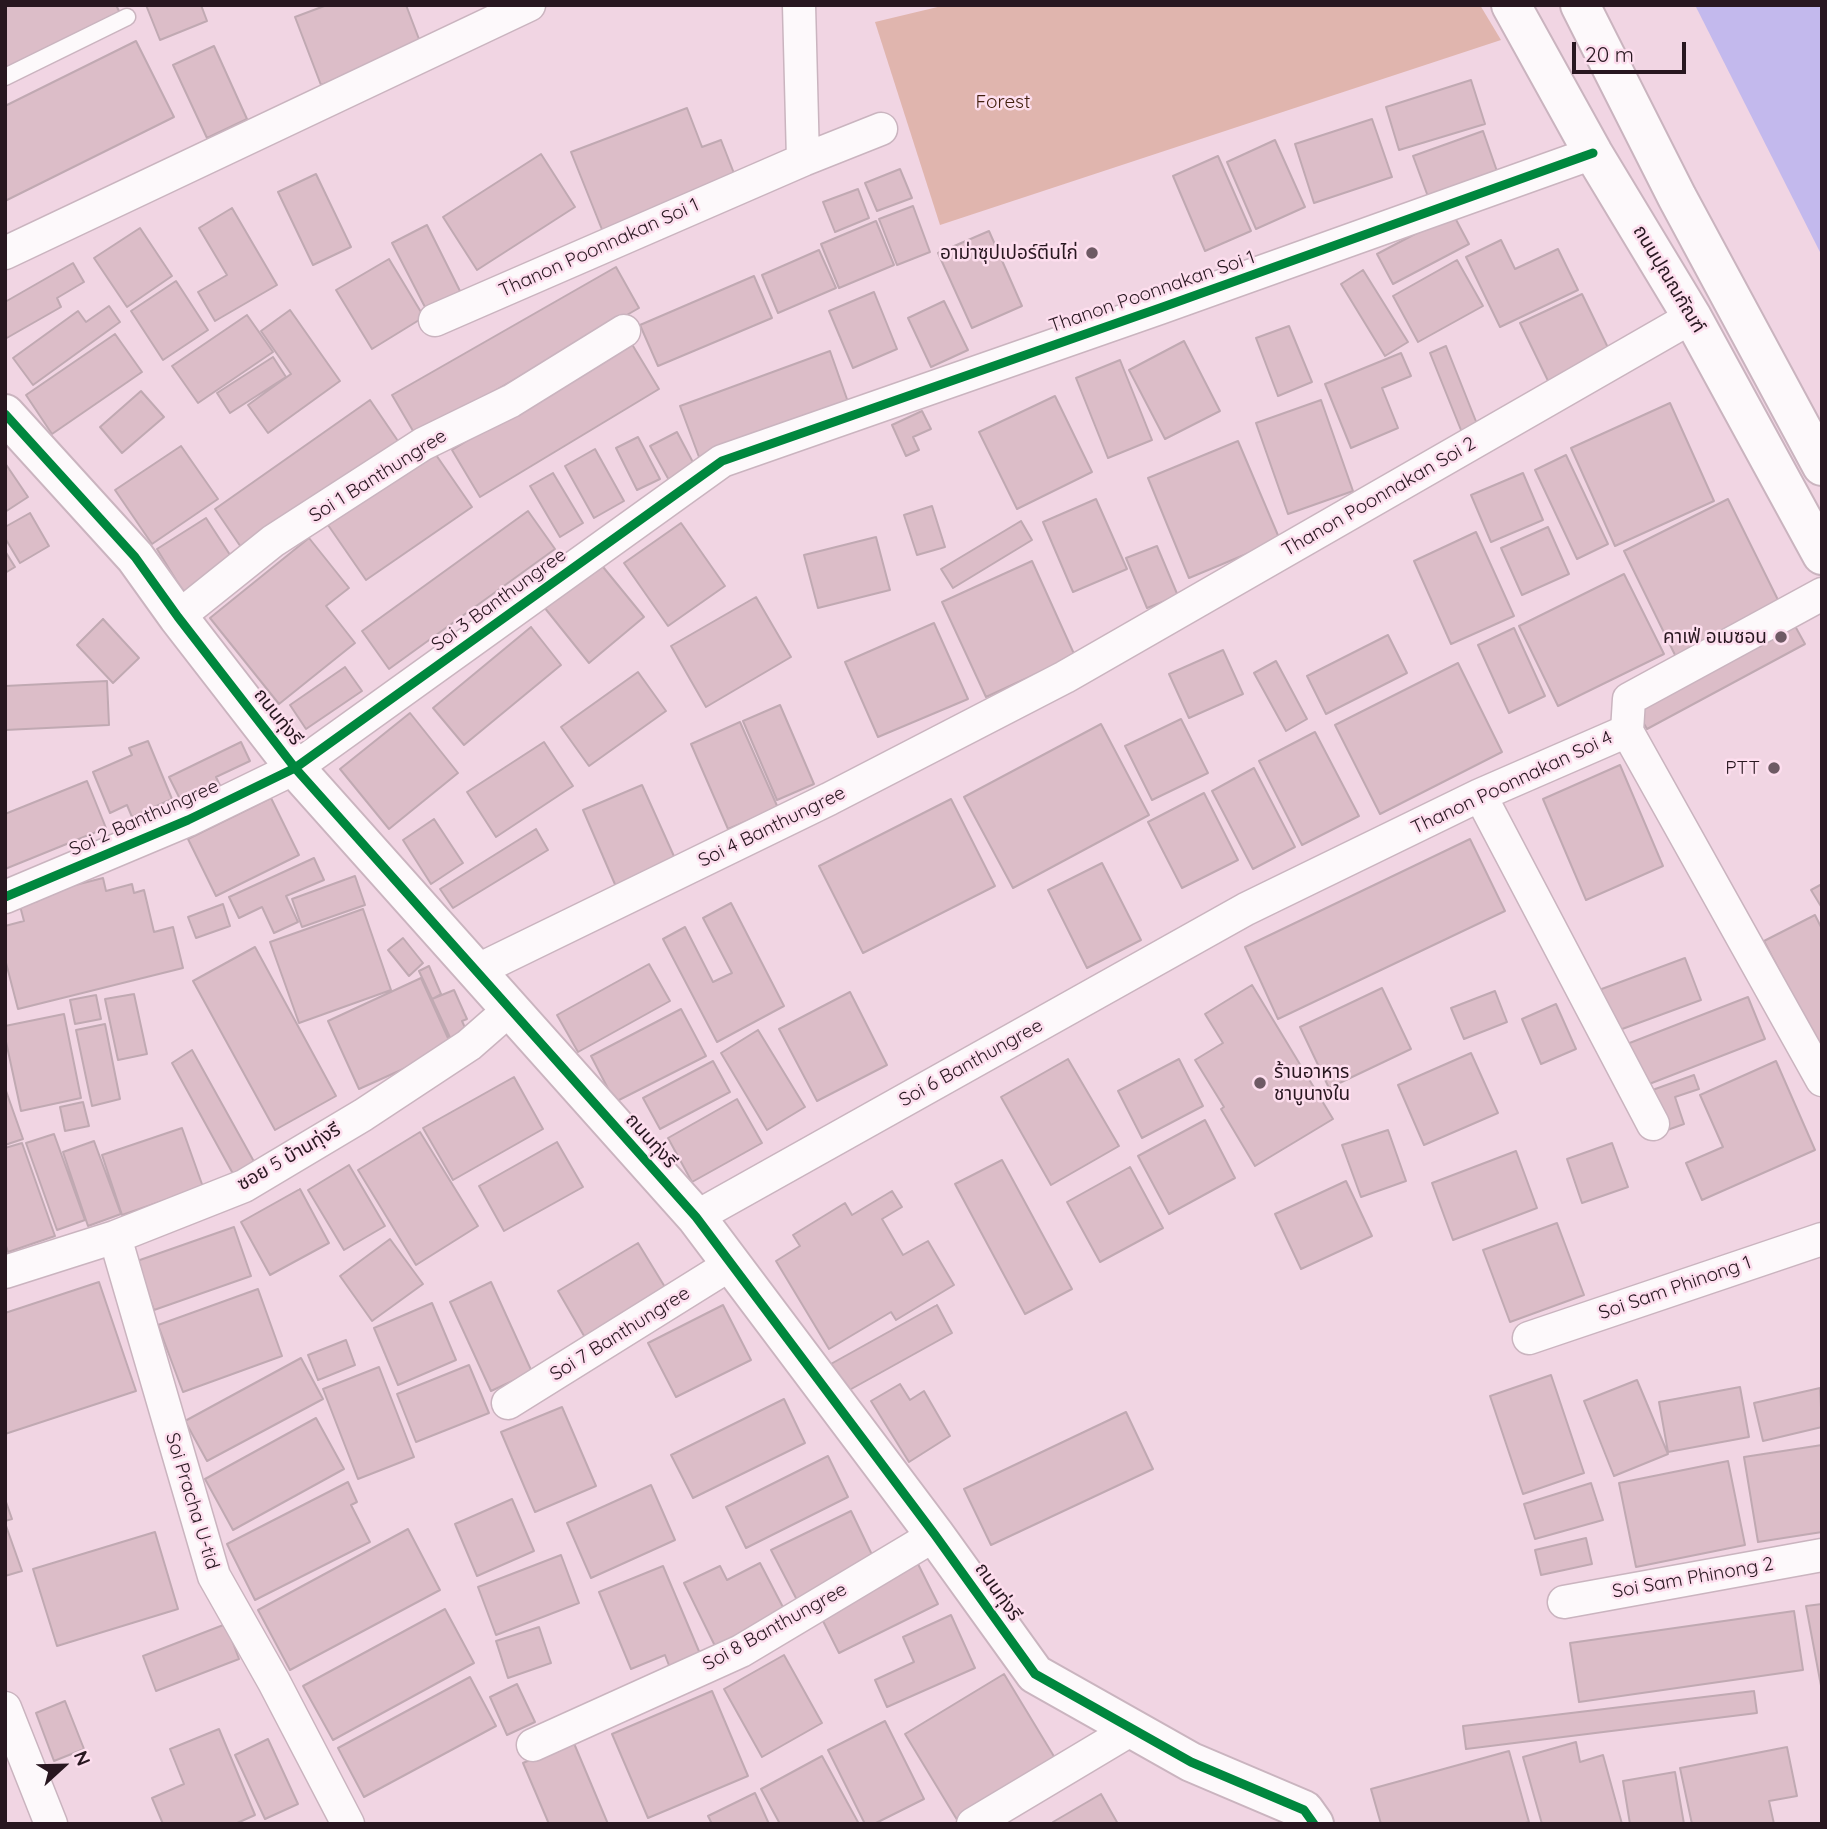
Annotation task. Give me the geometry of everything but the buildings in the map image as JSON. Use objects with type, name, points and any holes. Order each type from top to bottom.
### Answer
[{"type":"street","points":[[5,253],[529,5]]},
{"type":"street","points":[[799,5],[803,160]]},
{"type":"street","name":"ถนนปุณณกัณฑ์","points":[[1511,5],[1593,153],[1692,317],[1822,555]]},
{"type":"street","points":[[1580,5],[1677,197],[1822,466]]},
{"type":"street","name":"Thanon Poonnakan Soi 1","points":[[435,320],[803,160],[881,129]]},
{"type":"street","name":"Thanon Poonnakan Soi 1","points":[[722,461],[1593,153]]},
{"type":"street","points":[[1692,317],[1731,297]]},
{"type":"street","name":"Thanon Poonnakan Soi 2","points":[[1065,677],[1692,317]]},
{"type":"street","name":"Soi 1 Banthungree","points":[[178,617],[273,541],[423,444],[511,401],[624,331]]},
{"type":"street","name":"ถนนทุ่งรี","points":[[5,414],[135,557],[295,768],[696,1217],[935,1535],[1035,1674],[1299,1819]]},
{"type":"street","name":"Soi 3 Banthungree","points":[[295,768],[722,461]]},
{"type":"street","name":"Thanon Poonnakan Soi 4","points":[[1247,909],[1480,795],[1627,731],[1629,699],[1822,594]]},
{"type":"street","name":"Soi 4 Banthungree","points":[[476,971],[829,799],[1065,677]]},
{"type":"street","points":[[1627,731],[1822,1080]]},
{"type":"street","name":"Soi 2 Banthungree","points":[[5,897],[188,820],[295,768]]},
{"type":"street","points":[[1480,795],[1653,1124]]},
{"type":"street","name":"Soi 6 Banthungree","points":[[696,1217],[1247,909]]},
{"type":"street","name":"ซอย 5 บ้านทุ่งรี","points":[[5,1272],[115,1237],[244,1186],[363,1115],[469,1045],[509,1010]]},
{"type":"street","name":"Soi Pracha U-tid","points":[[115,1237],[214,1576],[274,1682],[348,1824]]},
{"type":"street","name":"Soi Sam Phinong 1","points":[[1529,1338],[1822,1239]]},
{"type":"street","name":"Soi 7 Banthungree","points":[[508,1403],[731,1264]]},
{"type":"street","name":"Soi 8 Banthungree","points":[[533,1745],[741,1651],[935,1535]]},
{"type":"street","name":"Soi Sam Phinong 2","points":[[1564,1602],[1822,1555]]},
{"type":"street","points":[[5,1708],[51,1824]]},
{"type":"street","points":[[973,1824],[1132,1729]]},
{"type":"lane","points":[[5,77],[127,17]]},
{"type":"green space","name":"Forest","points":[[946,5],[1480,5],[1501,40],[940,225],[875,22]]},
{"type":"shaded area","points":[[1695,5],[1822,5],[1822,256]]},
{"type":"cycle path","points":[[5,897],[188,820],[295,768],[722,461],[1593,153]]},
{"type":"cycle path","points":[[5,414],[135,557],[295,768],[696,1217],[935,1535],[1035,1674],[1191,1762],[1304,1810],[1314,1824]]},
{"type":"place","name":"อาม่าซุปเปอร์ตีนไก่","points":[[1092,253]]},
{"type":"place","name":"คาเฟ่ อเมซอน","points":[[1781,637]]},
{"type":"place","name":"PTT","points":[[1774,768]]},
{"type":"place","name":"ร้านอาหาร ชาบูนางใน","points":[[1260,1083]]}]
